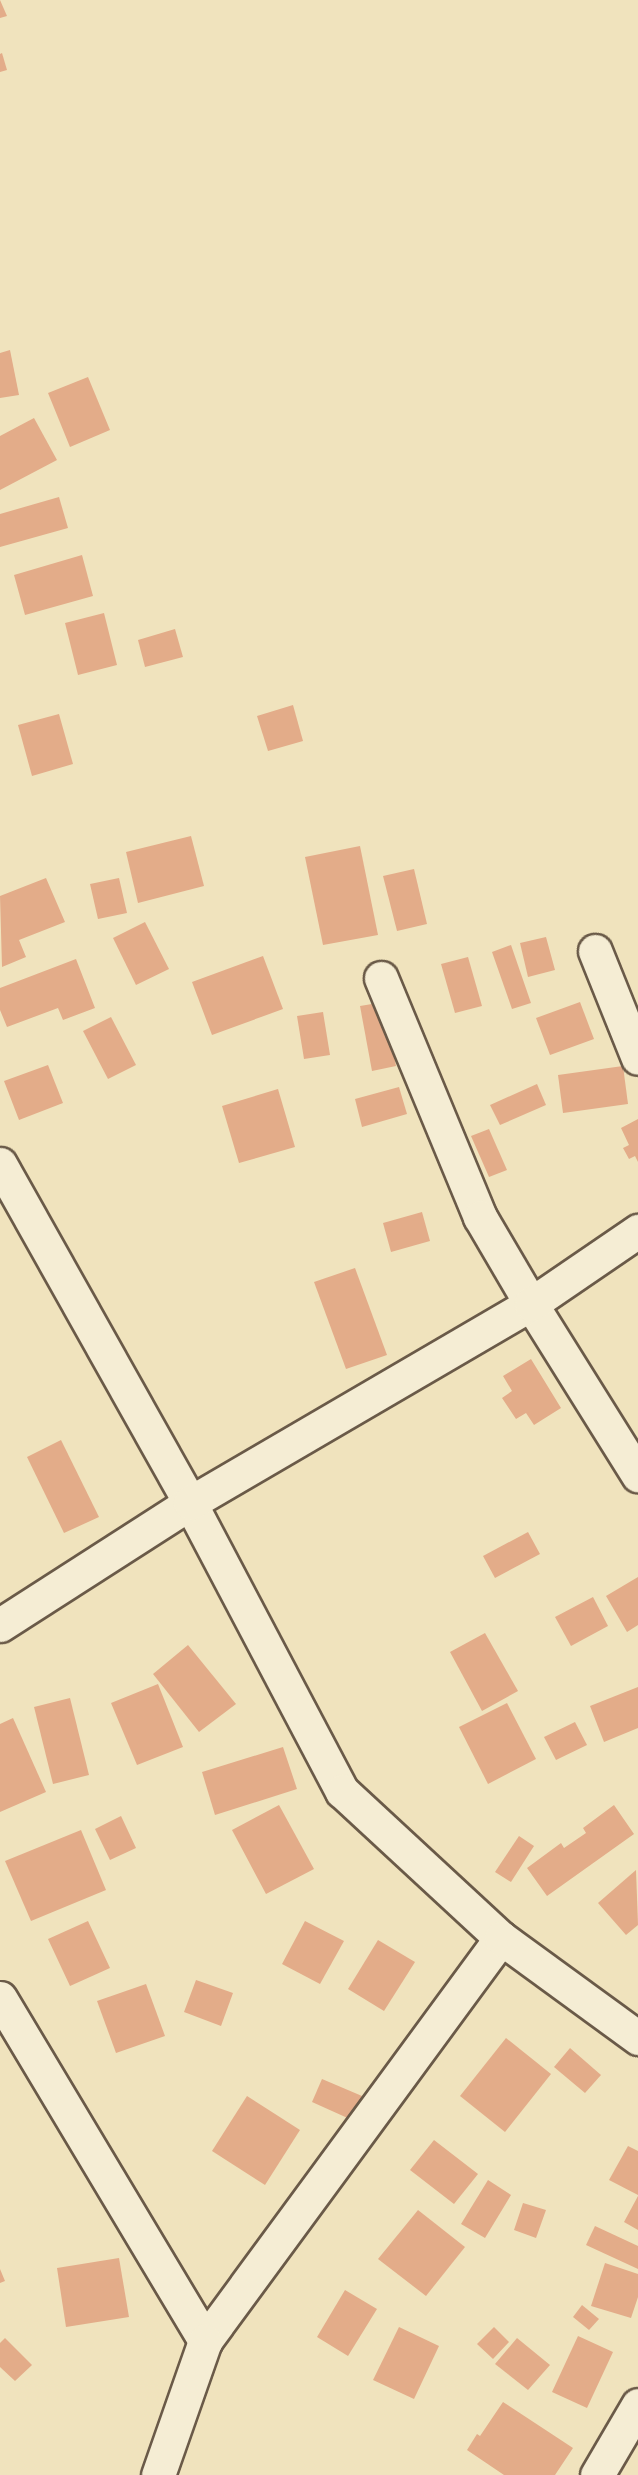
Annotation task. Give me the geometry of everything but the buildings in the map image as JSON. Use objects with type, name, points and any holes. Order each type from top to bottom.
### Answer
[{"type":"street","points":[[596,951],[638,1058]]},
{"type":"street","points":[[381,978],[480,1217],[531,1304],[638,1475]]},
{"type":"street","points":[[0,1164],[190,1503],[342,1791],[501,1938],[638,2038]]},
{"type":"street","points":[[0,1625],[190,1503],[531,1304],[638,1231]]},
{"type":"street","points":[[158,2475],[206,2341],[501,1938]]},
{"type":"street","points":[[0,1998],[206,2341]]},
{"type":"street","points":[[597,2475],[638,2405]]}]
